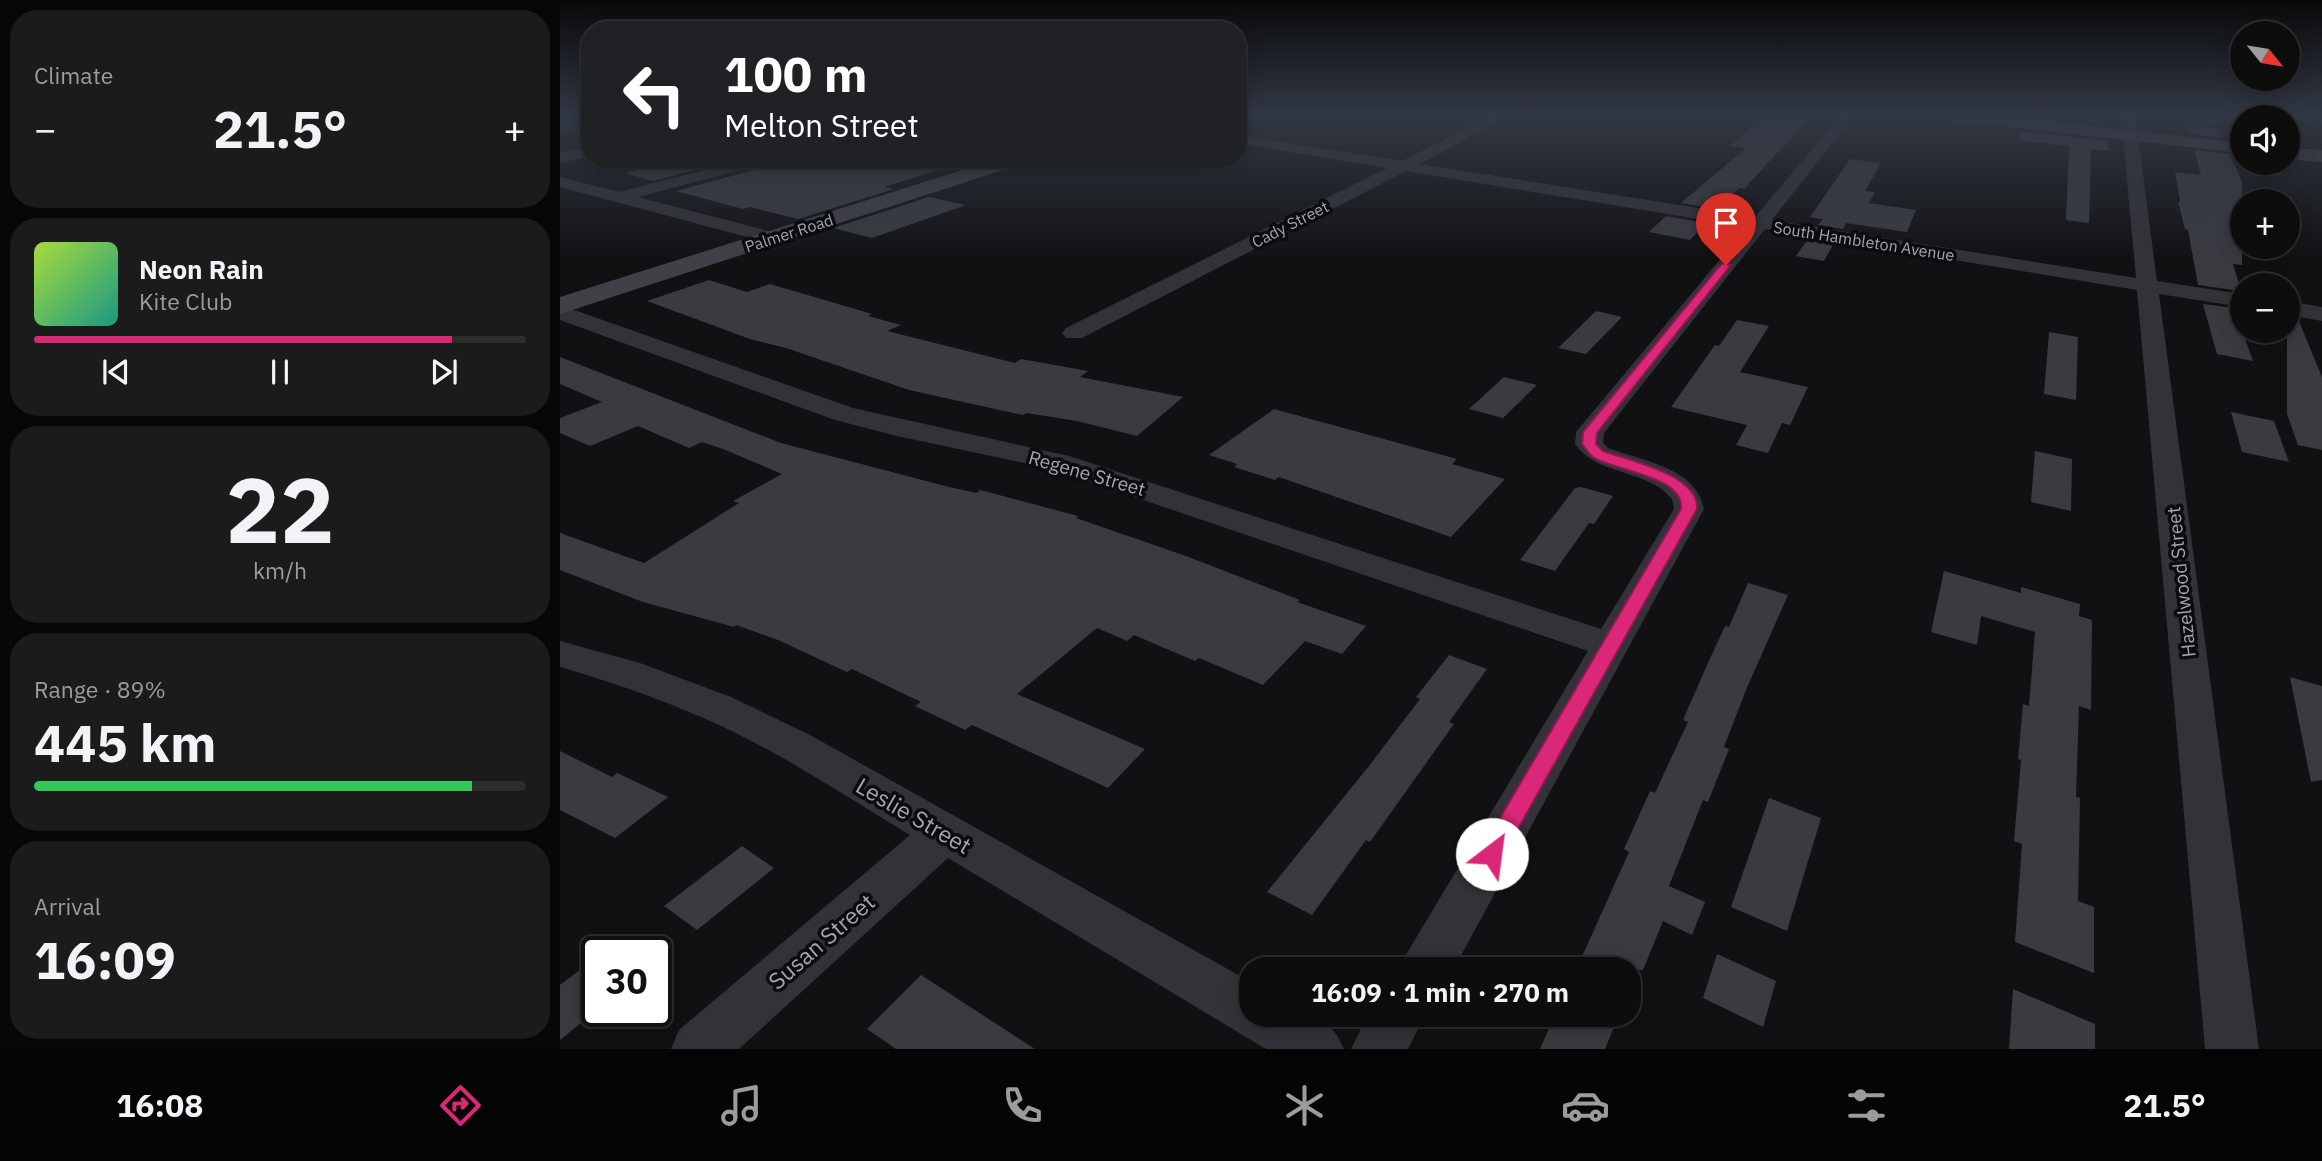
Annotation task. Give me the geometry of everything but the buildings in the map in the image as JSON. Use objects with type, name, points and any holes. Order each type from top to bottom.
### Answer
[{"type":"street","name":"South Hambleton Avenue","points":[[1385,163],[2230,299]]},
{"type":"street","name":"Cady Street","points":[[1074,333],[1410,163]]},
{"type":"street","points":[[1432,957],[1689,509],[1690,501],[1685,492],[1670,480],[1598,454],[1589,444],[1590,432],[1809,163]]},
{"type":"street","name":"Hazelwood Street","points":[[2134,163],[2232,1049]]},
{"type":"street","points":[[619,197],[731,168]]},
{"type":"street","name":"Palmer Road","points":[[560,306],[989,168]]},
{"type":"street","points":[[560,182],[773,238]]},
{"type":"street","points":[[2300,310],[2322,314]]},
{"type":"street","name":"Regene Street","points":[[560,312],[844,414],[1059,462],[1612,646]]},
{"type":"street","name":"Leslie Street","points":[[560,654],[627,673],[718,707],[795,746],[1239,1004]]},
{"type":"street","name":"Susan Street","points":[[698,1049],[945,833]]},
{"type":"street","points":[[1279,1027],[1317,1049]]},
{"type":"street","points":[[1378,1049],[1391,1027]]},
{"type":"route","points":[[1492,854],[1689,509],[1690,501],[1685,492],[1670,480],[1598,454],[1589,444],[1590,432],[1726,265]]}]
